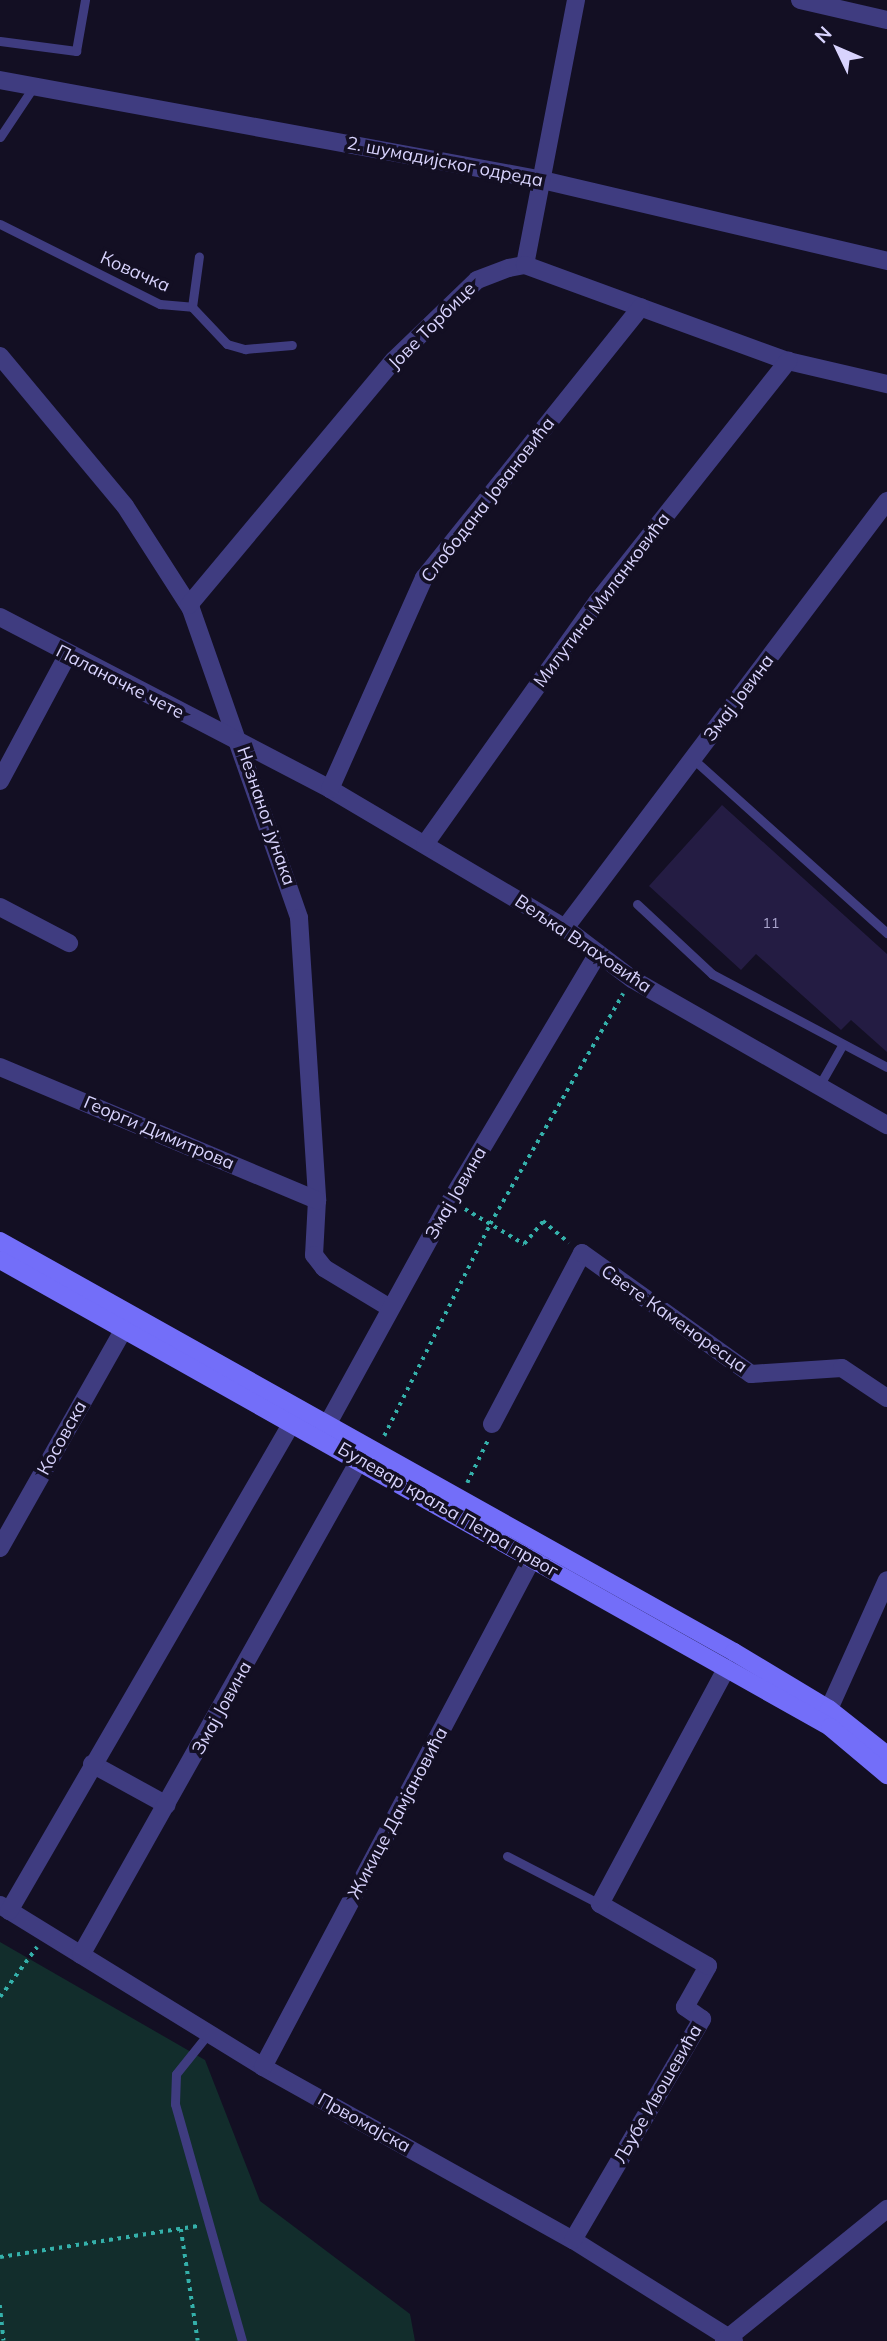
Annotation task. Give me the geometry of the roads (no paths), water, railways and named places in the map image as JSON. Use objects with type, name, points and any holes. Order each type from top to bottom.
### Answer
[{"type":"main road","name":"Булевар краља Петра првог","points":[[0,1241],[368,1455],[532,1559],[830,1727],[887,1775]]},
{"type":"main road","name":"Булевар краља Петра првог","points":[[0,1260],[293,1421],[324,1430]]},
{"type":"main road","name":"Булевар краља Петра првог","points":[[368,1455],[459,1498],[829,1709],[887,1755]]},
{"type":"street","points":[[576,0],[538,179],[525,265],[788,361],[887,384]]},
{"type":"street","points":[[800,0],[887,20]]},
{"type":"street","name":"2. шумадијског одреда","points":[[0,80],[538,179],[887,261]]},
{"type":"street","name":"Јове Торбице","points":[[189,605],[394,360],[477,280],[525,265]]},
{"type":"street","name":"Слободана Јовановића","points":[[330,789],[424,579],[641,307]]},
{"type":"street","name":"Незнаног јунака","points":[[0,356],[125,506],[189,605],[242,744],[299,918],[317,1200],[314,1255],[324,1268],[390,1308]]},
{"type":"street","name":"Милутина Миланковића","points":[[425,844],[597,603],[788,361]]},
{"type":"street","name":"Змај Јовина","points":[[565,928],[887,501]]},
{"type":"street","name":"Паланачке чете","points":[[0,618],[67,656],[242,744]]},
{"type":"street","points":[[0,781],[67,656]]},
{"type":"street","name":"Вељка Влаховића","points":[[242,744],[330,789],[425,844],[565,928],[632,979],[819,1086],[878,1115],[887,1125]]},
{"type":"street","points":[[0,907],[69,943]]},
{"type":"street","name":"Змај Јовина","points":[[324,1430],[451,1200],[598,953]]},
{"type":"street","name":"Георги Димитрова","points":[[0,1067],[317,1200]]},
{"type":"street","name":"Свете Каменоресца","points":[[492,1424],[582,1253],[751,1374],[842,1368],[887,1398]]},
{"type":"street","name":"Косовска","points":[[0,1548],[124,1329]]},
{"type":"street","points":[[5,1908],[293,1421]]},
{"type":"street","name":"Змај Јовина","points":[[81,1955],[368,1455]]},
{"type":"street","name":"Жикице Дамјановића","points":[[263,2067],[532,1559]]},
{"type":"street","points":[[829,1709],[887,1580]]},
{"type":"street","points":[[600,1904],[726,1669]]},
{"type":"street","points":[[92,1764],[167,1805]]},
{"type":"street","name":"Љубе Ивошевића","points":[[573,2240],[702,2019],[685,2007],[708,1966],[600,1904]]},
{"type":"street","name":"Првомајска","points":[[5,1908],[263,2067],[573,2240],[730,2339]]},
{"type":"street","points":[[730,2339],[887,2209]]},
{"type":"lane","points":[[0,41],[76,51],[85,0]]},
{"type":"lane","points":[[0,137],[34,85]]},
{"type":"lane","name":"Ковачка","points":[[0,224],[160,304],[192,307]]},
{"type":"lane","points":[[200,256],[192,307],[227,345],[245,349],[292,345]]},
{"type":"lane","points":[[693,759],[887,933]]},
{"type":"lane","points":[[637,904],[712,974],[887,1067]]},
{"type":"lane","points":[[819,1086],[843,1044]]},
{"type":"lane","points":[[507,1856],[600,1904]]},
{"type":"lane","points":[[208,2034],[176,2074],[175,2104],[242,2341]]}]
